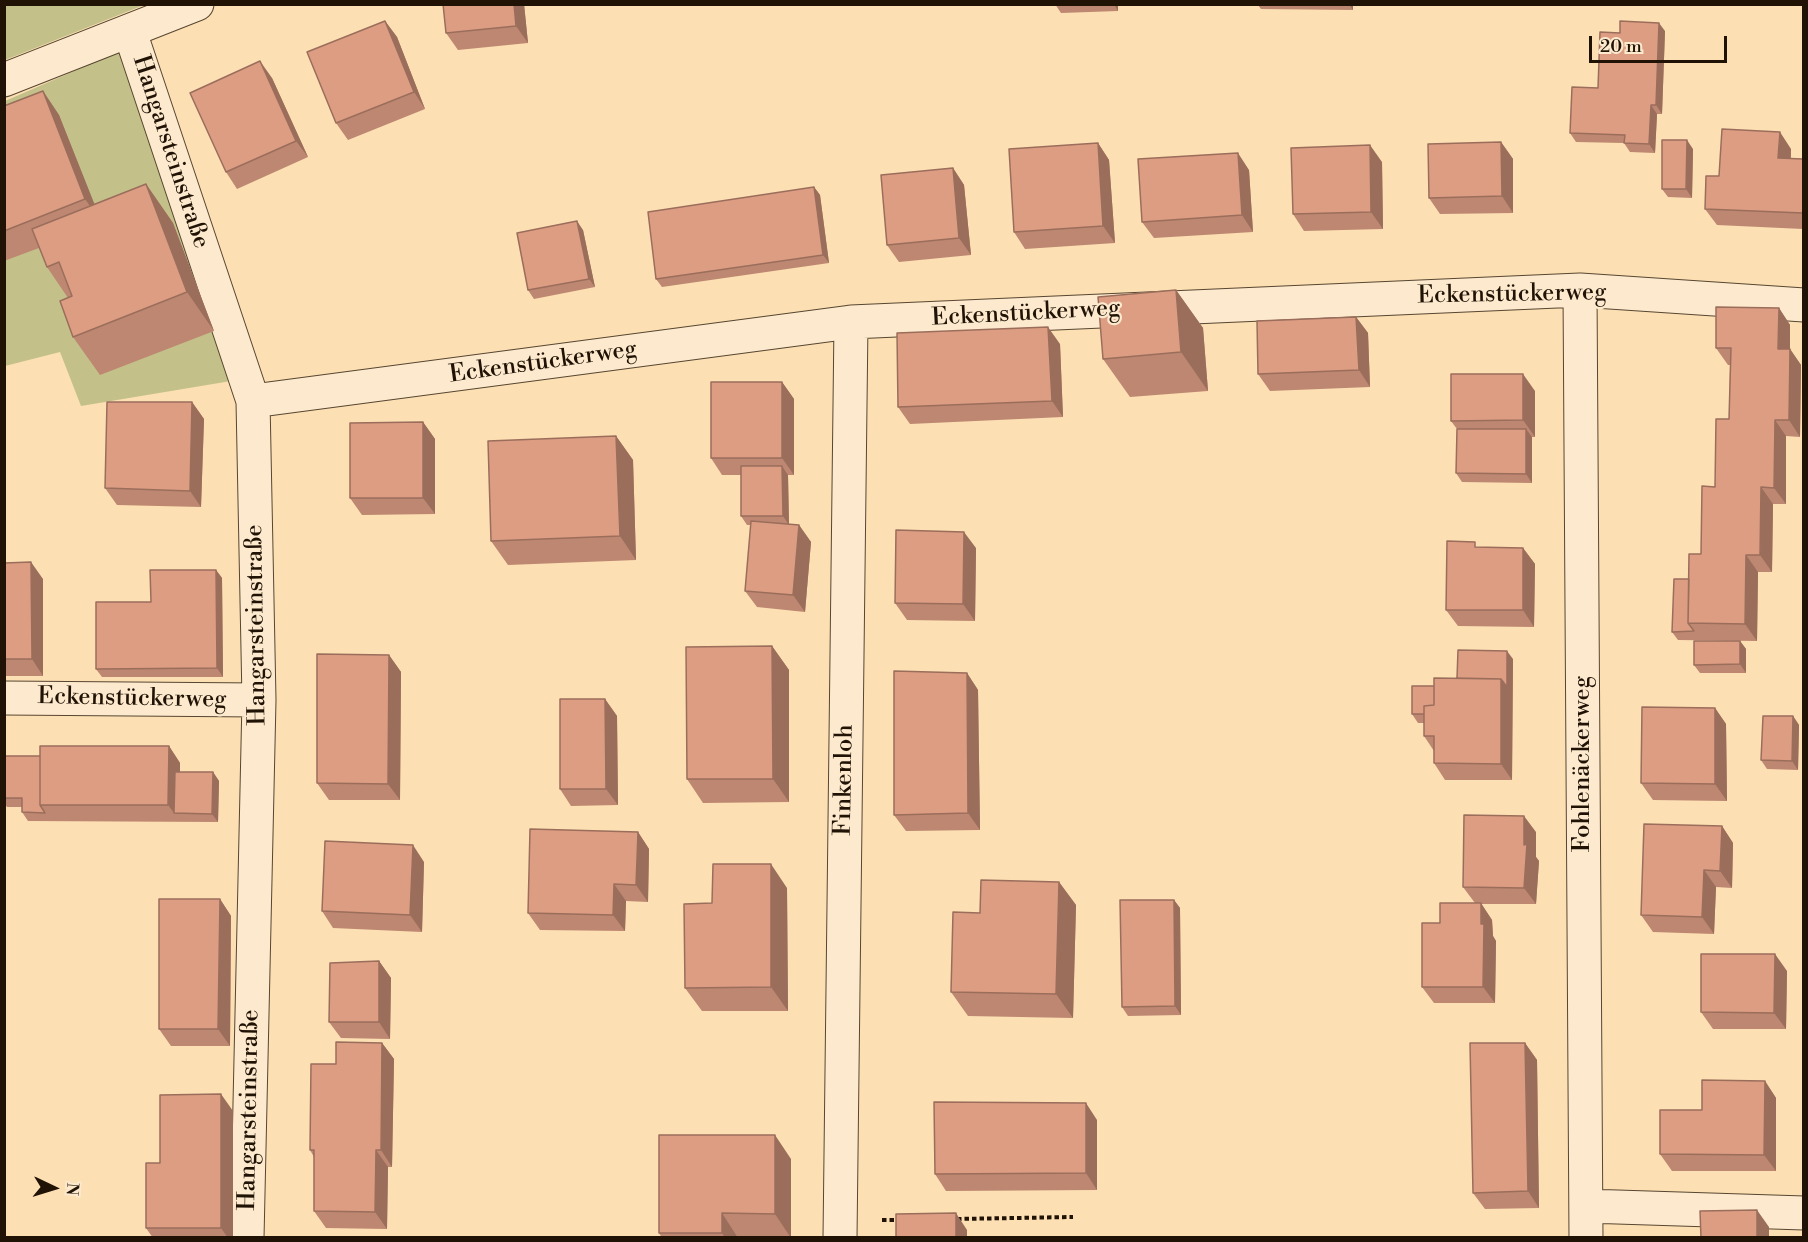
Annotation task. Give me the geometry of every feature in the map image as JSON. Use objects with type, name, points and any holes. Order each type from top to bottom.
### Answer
[{"type":"street","points":[[4,80],[197,4]]},
{"type":"street","name":"Hangarsteinstraße","points":[[130,32],[253,401],[259,700],[247,1238]]},
{"type":"street","name":"Eckenstückerweg","points":[[253,401],[851,322],[1580,290],[1803,305]]},
{"type":"street","name":"Fohlenäckerweg","points":[[1580,290],[1586,1222]]},
{"type":"street","name":"Finkenloh","points":[[840,1229],[851,322]]},
{"type":"street","name":"Eckenstückerweg","points":[[4,698],[259,700]]},
{"type":"street","points":[[1586,1222],[1803,1213]]},
{"type":"path","points":[[945,1219],[1073,1217]]},
{"type":"path","points":[[840,1229],[910,1220]]},
{"type":"shaded area","points":[[5,4],[144,4],[144,5],[5,60]]},
{"type":"shaded area","points":[[125,49],[237,380],[81,406],[60,352],[5,366],[5,101]]},
{"type":"building","points":[[443,4],[514,4],[516,26],[446,33]]},
{"type":"building","points":[[385,21],[414,92],[336,123],[307,52]]},
{"type":"building","points":[[1620,21],[1659,23],[1656,105],[1651,105],[1649,144],[1624,143],[1625,135],[1570,133],[1572,87],[1598,88],[1600,32],[1620,33]]},
{"type":"building","points":[[260,61],[296,141],[226,172],[190,93]]},
{"type":"building","points":[[43,91],[85,199],[4,231],[4,106]]},
{"type":"building","points":[[1722,129],[1780,132],[1778,158],[1803,159],[1803,213],[1705,209],[1706,176],[1719,176]]},
{"type":"building","points":[[1662,140],[1687,140],[1686,189],[1662,189]]},
{"type":"building","points":[[1501,142],[1502,196],[1429,198],[1428,144]]},
{"type":"building","points":[[1098,143],[1103,226],[1014,232],[1009,149]]},
{"type":"building","points":[[1370,145],[1371,212],[1293,214],[1291,148]]},
{"type":"building","points":[[1238,153],[1242,215],[1142,222],[1138,159]]},
{"type":"building","points":[[953,168],[959,238],[887,245],[881,175]]},
{"type":"building","points":[[146,184],[187,292],[73,337],[60,301],[72,296],[59,262],[47,267],[32,229]]},
{"type":"building","points":[[814,187],[823,255],[656,279],[648,212]]},
{"type":"building","points":[[577,221],[589,279],[528,290],[517,233]]},
{"type":"building","points":[[1176,290],[1181,352],[1103,359],[1098,297]]},
{"type":"building","points":[[1716,307],[1779,308],[1778,349],[1790,349],[1789,420],[1775,420],[1774,488],[1761,487],[1760,555],[1746,555],[1745,624],[1688,623],[1689,554],[1701,554],[1702,486],[1715,487],[1716,419],[1729,419],[1731,348],[1716,348]]},
{"type":"building","points":[[1356,317],[1359,370],[1258,374],[1257,321]]},
{"type":"building","points":[[1048,327],[1052,401],[898,407],[897,333]]},
{"type":"building","points":[[1451,374],[1523,374],[1523,420],[1451,421]]},
{"type":"building","points":[[711,382],[782,382],[782,458],[711,458]]},
{"type":"building","points":[[107,402],[192,402],[190,491],[105,488]]},
{"type":"building","points":[[423,422],[423,498],[350,498],[350,423]]},
{"type":"building","points":[[1457,429],[1526,429],[1526,474],[1456,473]]},
{"type":"building","points":[[616,436],[620,536],[491,541],[488,441]]},
{"type":"building","points":[[741,466],[782,466],[783,516],[741,516]]},
{"type":"building","points":[[751,521],[799,525],[793,595],[745,591]]},
{"type":"building","points":[[896,530],[964,532],[963,604],[895,603]]},
{"type":"building","points":[[1447,541],[1475,542],[1475,547],[1523,548],[1523,610],[1446,610]]},
{"type":"building","points":[[31,562],[32,659],[4,659],[4,563]]},
{"type":"building","points":[[150,570],[216,570],[217,668],[96,669],[96,602],[151,602]]},
{"type":"building","points":[[1674,579],[1689,579],[1688,623],[1694,631],[1672,632]]},
{"type":"building","points":[[1694,641],[1740,641],[1740,664],[1694,665]]},
{"type":"building","points":[[772,646],[773,779],[687,779],[686,647]]},
{"type":"building","points":[[1458,650],[1507,651],[1507,687],[1501,679],[1457,678]]},
{"type":"building","points":[[317,654],[389,655],[388,784],[317,783]]},
{"type":"building","points":[[894,671],[967,673],[968,813],[894,815]]},
{"type":"building","points":[[1434,678],[1501,679],[1501,764],[1434,763],[1434,736],[1424,736],[1424,706],[1434,705]]},
{"type":"building","points":[[1412,686],[1434,686],[1434,705],[1424,706],[1424,714],[1412,714]]},
{"type":"building","points":[[560,699],[605,699],[606,789],[560,789]]},
{"type":"building","points":[[1642,707],[1715,708],[1715,784],[1641,783]]},
{"type":"building","points":[[1763,716],[1793,716],[1792,761],[1761,760]]},
{"type":"building","points":[[40,746],[169,746],[168,805],[40,805]]},
{"type":"building","points":[[4,756],[40,756],[40,805],[45,813],[22,812],[22,798],[4,798]]},
{"type":"building","points":[[175,772],[213,772],[212,814],[174,813]]},
{"type":"building","points":[[1464,815],[1524,816],[1524,845],[1527,844],[1524,888],[1463,887]]},
{"type":"building","points":[[1644,824],[1722,826],[1720,871],[1704,870],[1702,917],[1641,915]]},
{"type":"building","points":[[530,829],[638,832],[636,885],[614,884],[613,915],[528,913]]},
{"type":"building","points":[[325,841],[413,845],[410,915],[322,911]]},
{"type":"building","points":[[713,864],[771,864],[771,987],[685,988],[684,904],[712,903]]},
{"type":"building","points":[[981,880],[1059,882],[1056,994],[951,992],[953,912],[980,913]]},
{"type":"building","points":[[159,899],[220,899],[218,1029],[159,1029]]},
{"type":"building","points":[[1120,900],[1174,900],[1175,1006],[1122,1007]]},
{"type":"building","points":[[1440,903],[1481,903],[1481,924],[1484,924],[1483,987],[1422,987],[1422,923],[1440,923]]},
{"type":"building","points":[[1701,954],[1775,954],[1774,1013],[1701,1012]]},
{"type":"building","points":[[379,961],[379,1022],[329,1022],[330,963]]},
{"type":"building","points":[[336,1042],[382,1043],[381,1150],[376,1150],[375,1212],[314,1211],[314,1150],[310,1150],[311,1064],[336,1064]]},
{"type":"building","points":[[1470,1043],[1525,1043],[1528,1191],[1473,1193]]},
{"type":"building","points":[[1702,1080],[1765,1081],[1764,1155],[1660,1154],[1660,1110],[1702,1110]]},
{"type":"building","points":[[221,1094],[221,1228],[146,1228],[146,1163],[160,1163],[160,1095]]},
{"type":"building","points":[[934,1102],[1086,1103],[1086,1173],[935,1174]]},
{"type":"building","points":[[659,1135],[775,1135],[775,1214],[722,1213],[722,1233],[659,1233]]},
{"type":"building","points":[[1757,1210],[1757,1238],[1701,1238],[1700,1211]]},
{"type":"building","points":[[956,1213],[956,1238],[896,1238],[896,1214]]}]
